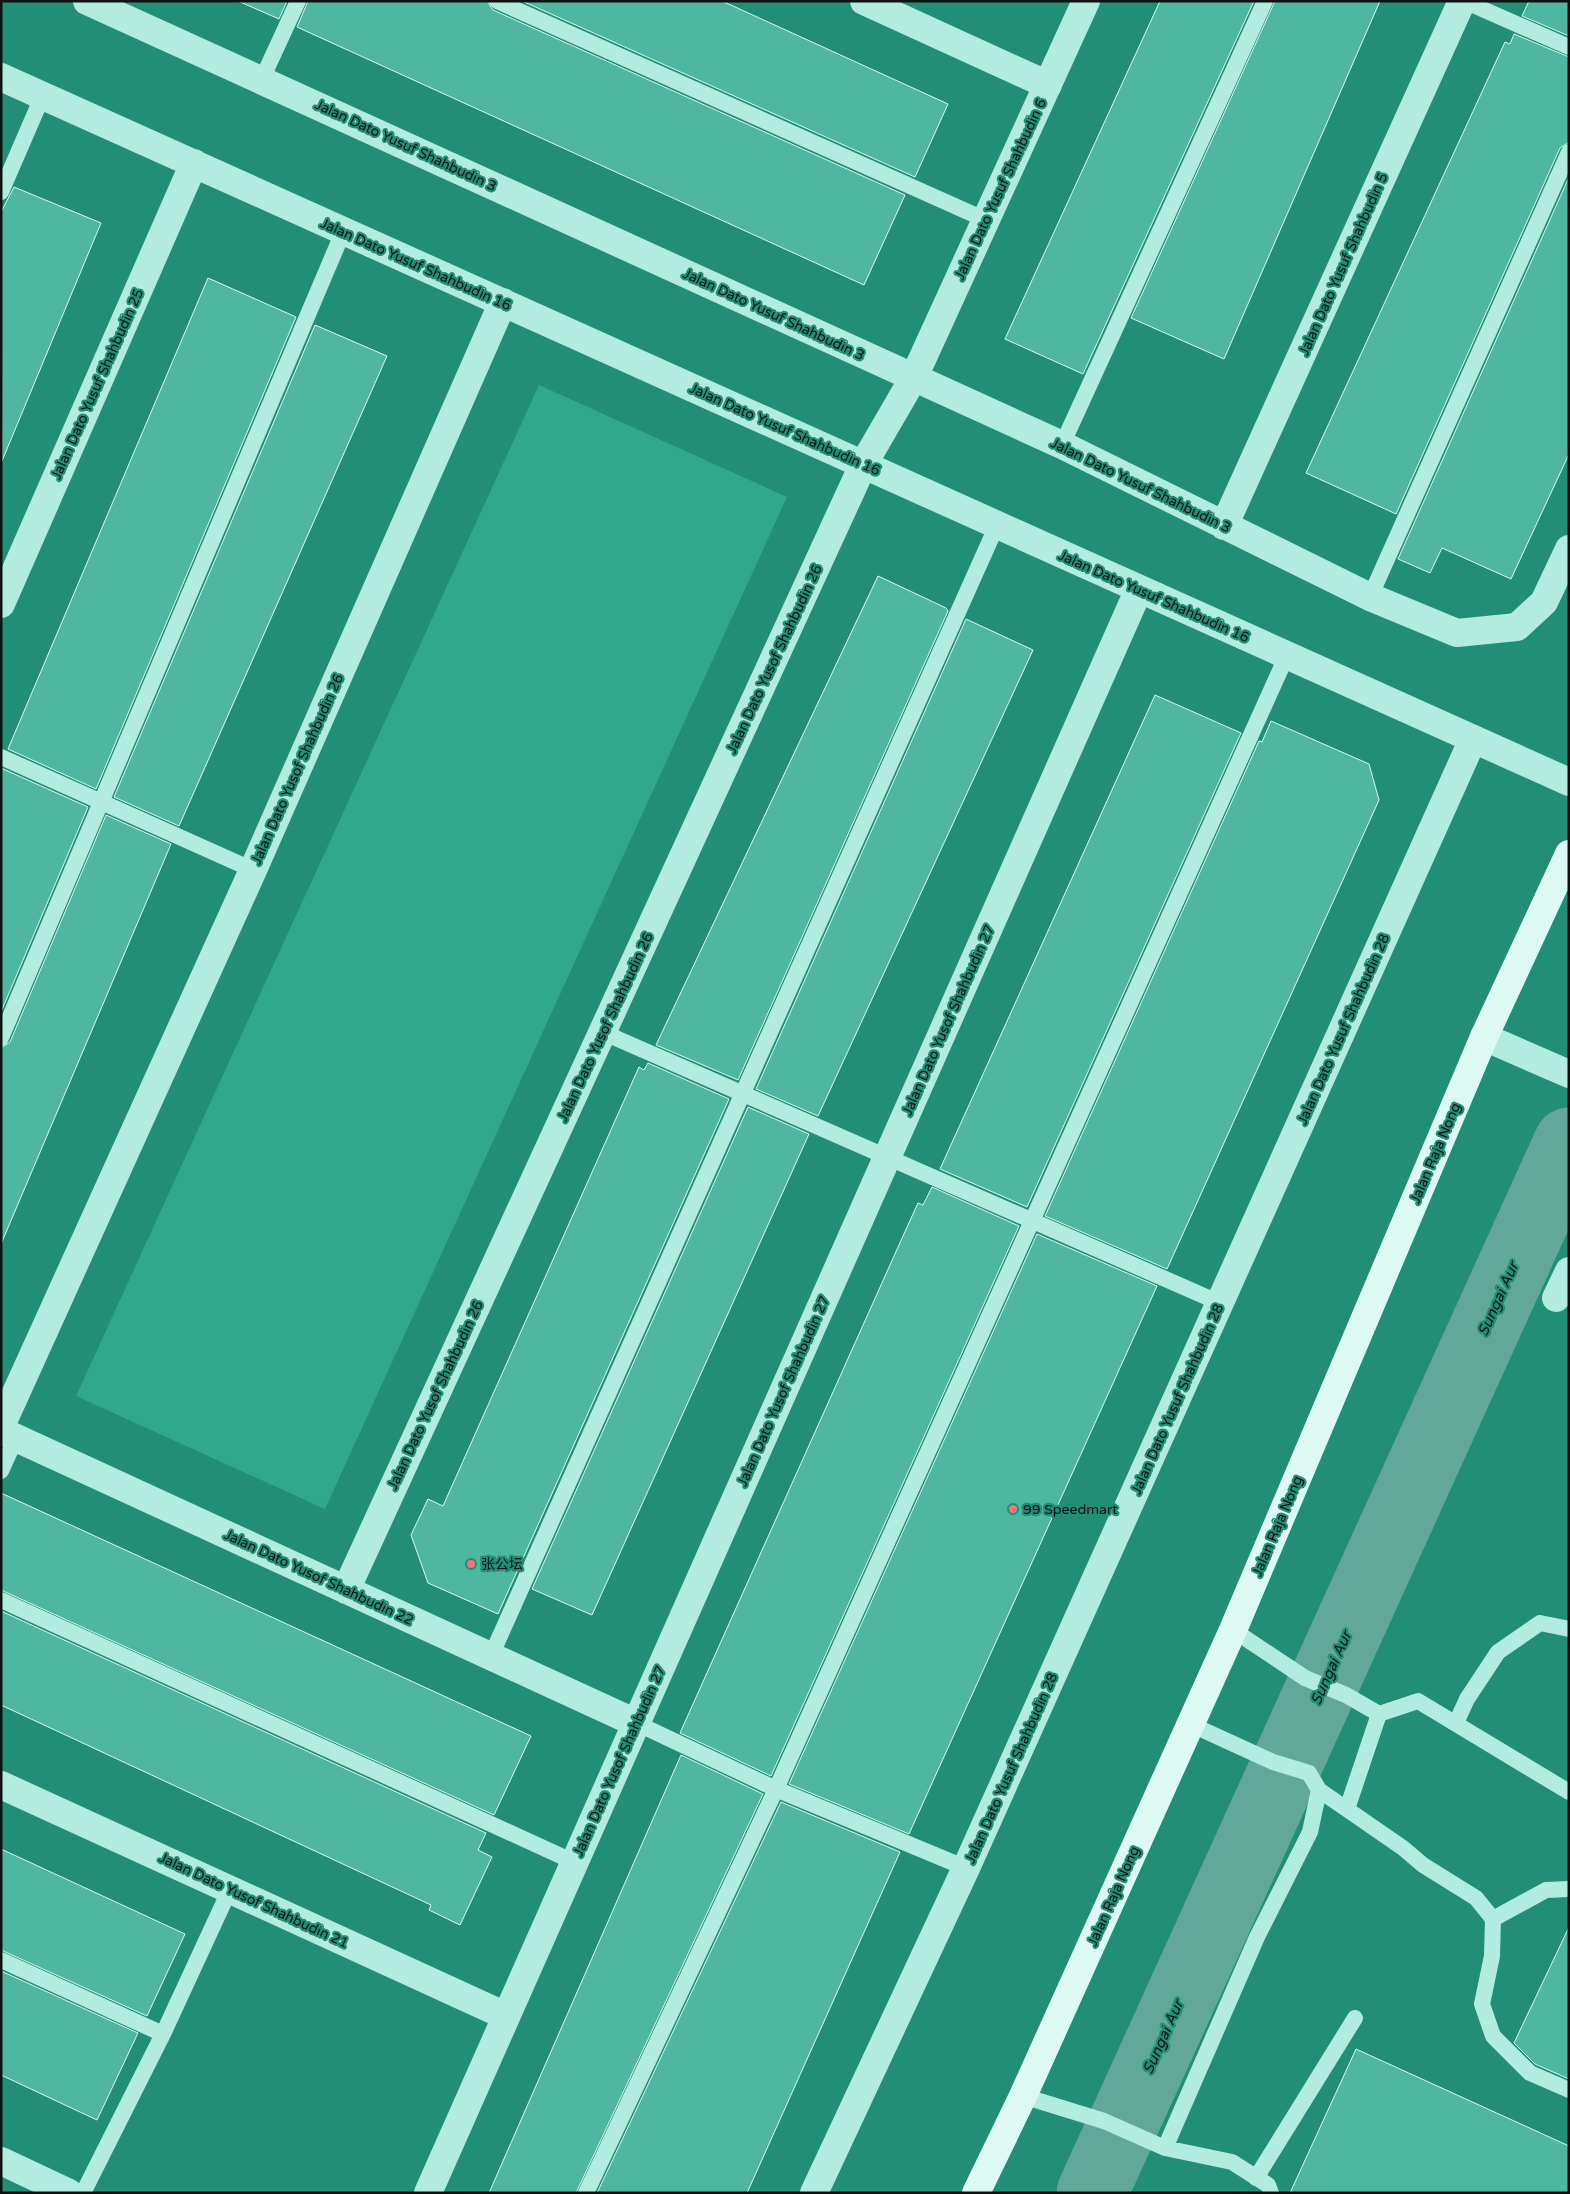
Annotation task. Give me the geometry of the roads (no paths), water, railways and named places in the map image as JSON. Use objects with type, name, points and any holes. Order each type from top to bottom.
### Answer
[{"type":"main road","name":"Jalan Raja Nong","points":[[976,2193],[1023,2096],[1233,1630],[1484,1038],[1569,854]]},
{"type":"street","name":"Jalan Dato Yusuf Shahbudin 3","points":[[88,1],[1062,445],[1370,597],[1457,633],[1517,627],[1544,602],[1569,548]]},
{"type":"street","points":[[864,1],[1048,85]]},
{"type":"street","name":"Jalan Dato Yusuf Shahbudin 6","points":[[863,465],[914,378],[1086,1]]},
{"type":"street","name":"Jalan Dato Yusuf Shahbudin 5","points":[[1224,526],[1463,1]]},
{"type":"street","name":"Jalan Dato Yusuf Shahbudin 16","points":[[1,77],[1569,782]]},
{"type":"street","name":"Jalan Dato Yusuf Shahbudin 25","points":[[1,604],[194,163]]},
{"type":"street","name":"Jalan Dato Yusof Shahbudin 26","points":[[6,1432],[503,302]]},
{"type":"street","name":"Jalan Dato Yusof Shahbudin 26","points":[[346,1590],[863,465]]},
{"type":"street","name":"Jalan Dato Yusof Shahbudin 27","points":[[428,2193],[1139,589]]},
{"type":"street","name":"Jalan Dato Yusuf Shahbudin 28","points":[[814,2193],[966,1868],[1473,739]]},
{"type":"street","points":[[1484,1038],[1569,1074]]},
{"type":"street","points":[[1556,1298],[1569,1271]]},
{"type":"street","name":"Jalan Dato Yusof Shahbudin 22","points":[[6,1432],[636,1724]]},
{"type":"street","name":"Jalan Dato Yusof Shahbudin 21","points":[[1,1785],[506,2016]]},
{"type":"street","points":[[1,2161],[69,2193]]},
{"type":"lane","points":[[262,80],[298,1]]},
{"type":"lane","points":[[497,1],[986,220]]},
{"type":"lane","points":[[1062,445],[1265,1]]},
{"type":"lane","points":[[1463,1],[1569,47]]},
{"type":"lane","points":[[1,192],[43,95]]},
{"type":"lane","points":[[1370,597],[1569,152]]},
{"type":"lane","points":[[1,1038],[343,232]]},
{"type":"lane","points":[[491,1656],[997,525]]},
{"type":"lane","points":[[586,2193],[776,1789],[1287,655]]},
{"type":"lane","points":[[1,758],[253,870]]},
{"type":"lane","points":[[602,1032],[1220,1303]]},
{"type":"lane","points":[[1,1470],[6,1432]]},
{"type":"lane","points":[[1,1600],[574,1862]]},
{"type":"lane","points":[[1456,1723],[1467,1700],[1498,1652],[1540,1623],[1569,1630]]},
{"type":"lane","points":[[1233,1630],[1305,1678],[1346,1695],[1379,1714],[1418,1701],[1569,1792]]},
{"type":"lane","points":[[1347,1809],[1379,1714]]},
{"type":"lane","points":[[636,1724],[776,1789],[966,1868]]},
{"type":"lane","points":[[1190,1724],[1273,1762],[1309,1772],[1320,1790],[1423,1865],[1476,1898],[1493,1918],[1492,1956],[1482,2004],[1493,2036],[1530,2073],[1569,2090]]},
{"type":"lane","points":[[1164,2148],[1256,1937],[1310,1832],[1320,1790]]},
{"type":"lane","points":[[83,2193],[164,2034],[230,1889]]},
{"type":"lane","points":[[1493,1918],[1546,1890],[1569,1889]]},
{"type":"lane","points":[[1,1960],[164,2034]]},
{"type":"lane","points":[[1256,2178],[1356,2018]]},
{"type":"lane","points":[[1023,2096],[1104,2121],[1164,2148],[1232,2162],[1268,2185],[1270,2193]]},
{"type":"waterway","name":"Sungai Aur","points":[[1092,2193],[1569,1143]]},
{"type":"place","name":"99 Speedmart","points":[[1013,1509]]},
{"type":"place","name":"张公坛","points":[[471,1564]]}]
